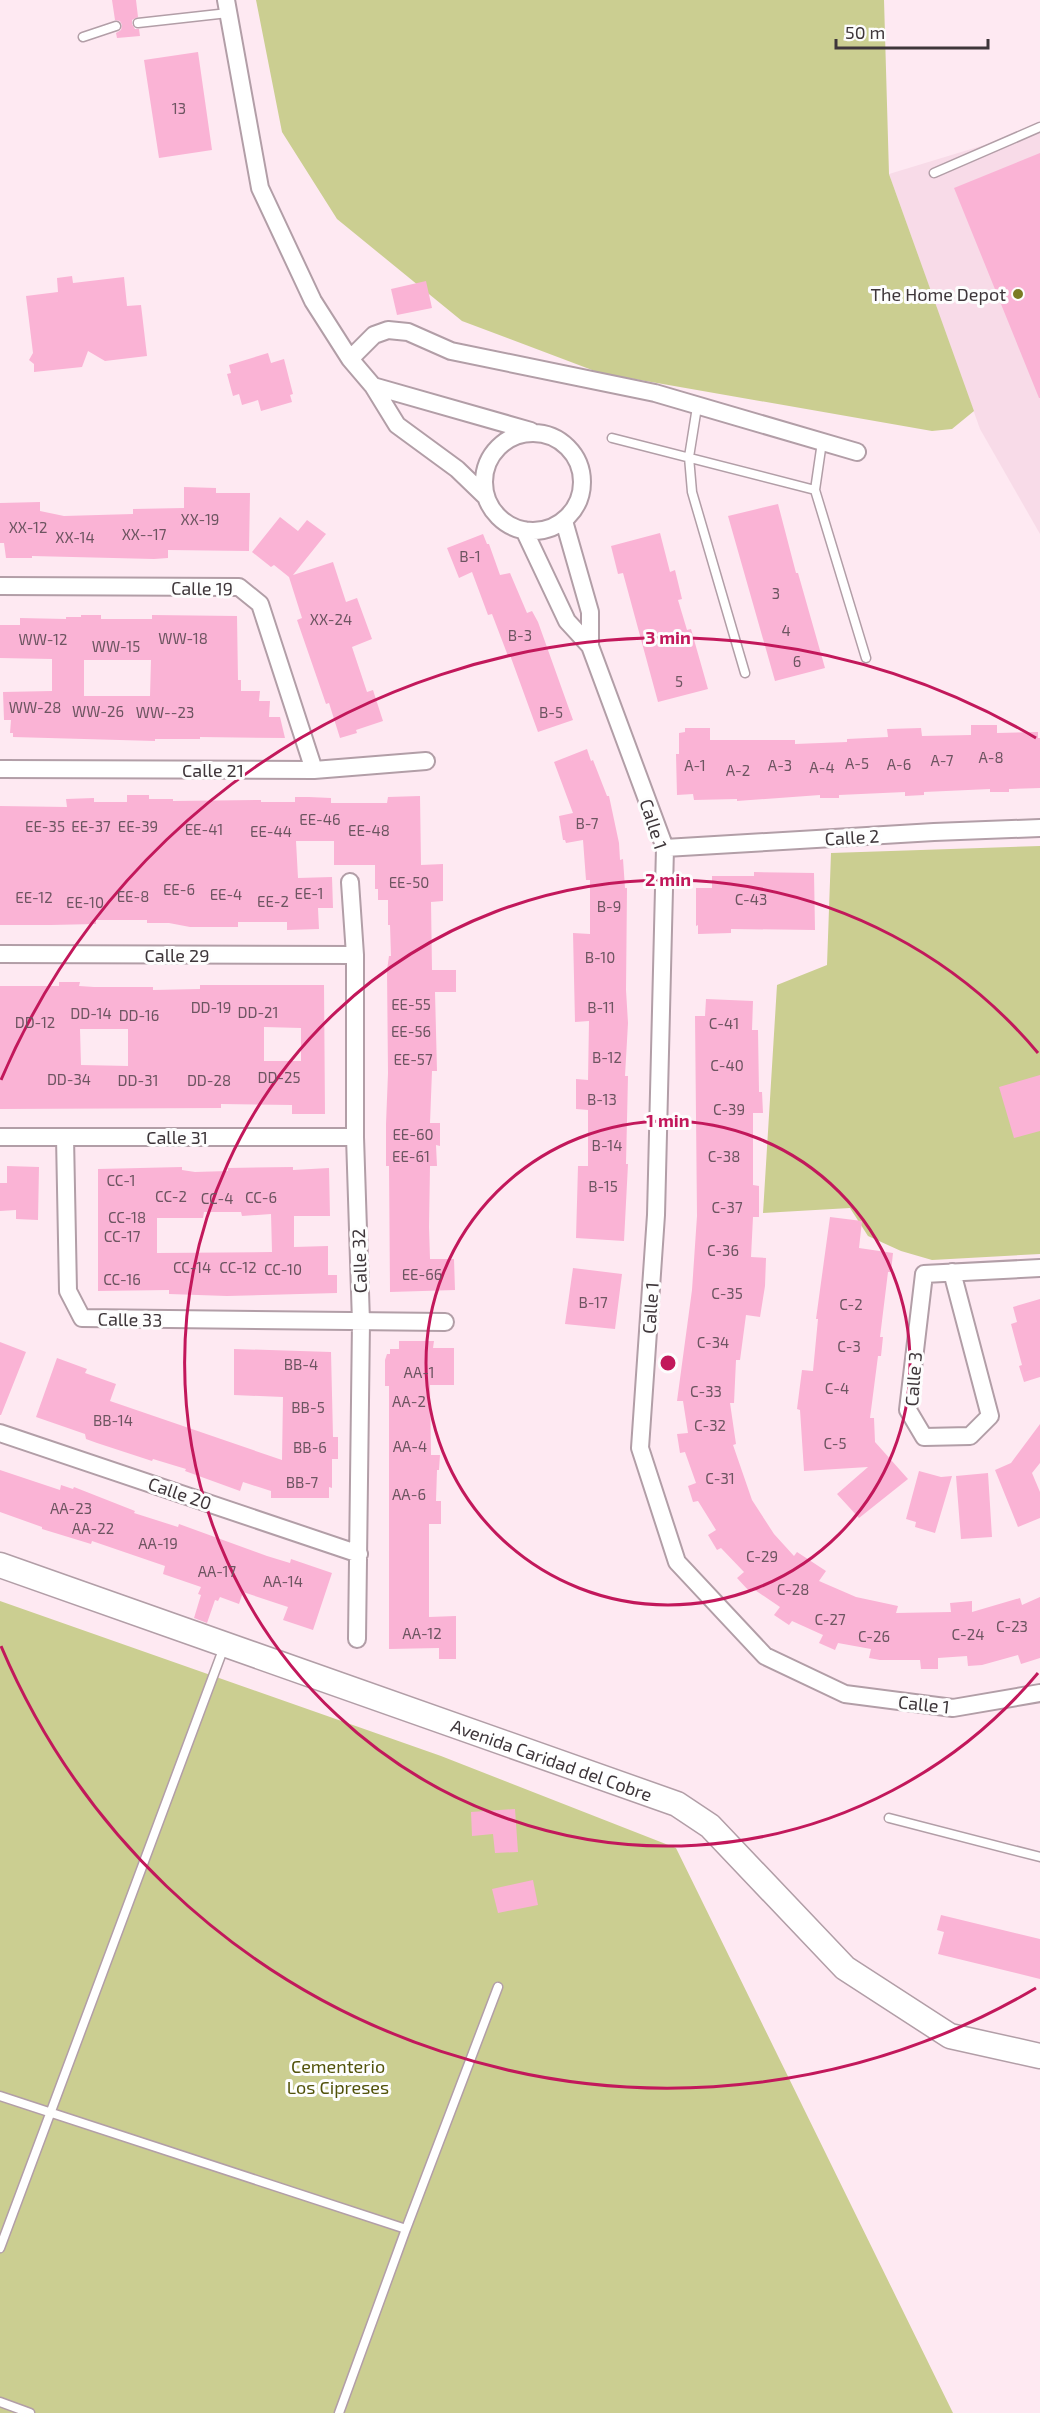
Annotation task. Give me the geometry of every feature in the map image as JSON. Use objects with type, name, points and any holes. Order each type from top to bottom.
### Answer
[{"type":"street","points":[[227,7],[260,188],[314,301],[350,359],[373,386],[397,425],[457,469],[485,496],[494,514],[509,526],[524,530],[547,530],[564,521],[577,505],[583,486],[580,466],[570,448],[554,437],[373,386]]},
{"type":"street","points":[[350,359],[374,335],[388,330],[408,332],[451,351],[655,393],[857,452]]},
{"type":"street","points":[[485,496],[483,479],[488,462],[497,447],[514,436],[534,432]]},
{"type":"street","name":"Calle 1","points":[[564,521],[590,612],[590,646],[665,848],[656,1215],[640,1448],[677,1562],[765,1656],[845,1694],[953,1708],[1040,1693]]},
{"type":"street","name":"Calle 1","points":[[524,530],[567,621],[590,646]]},
{"type":"street","name":"Calle 19","points":[[0,586],[239,587],[260,604],[314,770]]},
{"type":"street","name":"Calle 21","points":[[0,770],[314,770],[426,761]]},
{"type":"street","name":"Calle 2","points":[[665,848],[1040,828]]},
{"type":"street","name":"Calle 32","points":[[350,882],[355,955],[355,1137],[361,1322],[357,1639]]},
{"type":"street","name":"Calle 29","points":[[0,954],[355,955]]},
{"type":"street","name":"Calle 31","points":[[0,1137],[355,1137]]},
{"type":"street","name":"Calle 33","points":[[65,1137],[68,1291],[82,1318],[361,1322]]},
{"type":"street","points":[[952,1272],[1040,1268]]},
{"type":"street","name":"Calle 3","points":[[952,1272],[990,1416],[970,1436],[924,1437],[908,1410],[924,1274],[952,1272]]},
{"type":"street","points":[[361,1322],[445,1322]]},
{"type":"street","name":"Calle 20","points":[[0,1433],[359,1554]]},
{"type":"street","name":"Avenida Caridad del Cobre","points":[[0,1565],[677,1804],[710,1826],[845,1968],[950,2036],[1040,2056]]},
{"type":"lane","points":[[138,23],[227,7]]},
{"type":"lane","points":[[83,37],[116,26]]},
{"type":"lane","points":[[934,173],[1040,127]]},
{"type":"lane","points":[[697,407],[689,457],[692,492],[745,673]]},
{"type":"lane","points":[[612,438],[815,490]]},
{"type":"lane","points":[[822,442],[815,490],[866,658]]},
{"type":"lane","points":[[0,2248],[225,1645]]},
{"type":"lane","points":[[889,1818],[1040,1857]]},
{"type":"lane","points":[[339,2413],[498,1987]]},
{"type":"lane","points":[[0,2096],[406,2229]]},
{"type":"lane","points":[[0,2402],[30,2413]]},
{"type":"shaded area","points":[[1040,128],[1040,534],[980,429],[889,174]]},
{"type":"green space","points":[[256,0],[884,0],[889,174],[974,411],[952,429],[932,431],[600,373],[462,321],[337,219],[282,132]]},
{"type":"green space","points":[[1040,846],[1040,1254],[932,1260],[901,1251],[868,1236],[850,1208],[763,1213],[777,985],[827,965],[831,853]]},
{"type":"green space","name":"Cementerio Los Cipreses","points":[[0,1601],[441,1756],[676,1848],[953,2413],[0,2413]]},
{"type":"building","points":[[112,0],[136,0],[138,17],[132,20],[132,24],[135,29],[139,29],[140,36],[117,38],[116,33],[121,30],[122,25],[120,21],[115,20]]},
{"type":"building","points":[[198,52],[212,150],[159,158],[144,60]]},
{"type":"building","name":"The Home Depot","points":[[1040,153],[1040,398],[1039,398],[954,188]]},
{"type":"building","points":[[72,276],[73,283],[124,277],[127,306],[141,305],[147,356],[105,361],[88,351],[82,367],[34,372],[34,364],[29,360],[33,353],[26,296],[58,292],[57,278]]},
{"type":"building","points":[[426,281],[432,308],[397,315],[391,289]]},
{"type":"building","points":[[268,353],[271,363],[284,359],[293,394],[290,395],[292,402],[261,411],[258,400],[242,405],[239,394],[233,396],[227,374],[231,373],[229,365]]},
{"type":"building","points":[[184,487],[216,488],[216,493],[250,493],[249,551],[168,550],[168,558],[154,559],[32,556],[32,558],[6,558],[4,543],[0,543],[0,503],[40,502],[40,511],[64,516],[133,514],[133,509],[184,508]]},
{"type":"building","points":[[778,504],[825,668],[775,681],[728,516]]},
{"type":"building","points":[[280,517],[298,531],[307,520],[326,534],[293,575],[333,562],[346,602],[357,598],[372,639],[352,647],[367,692],[373,690],[383,721],[356,730],[357,733],[340,738],[297,620],[302,618],[289,577],[252,552]]},
{"type":"building","points":[[660,533],[670,572],[675,570],[682,599],[678,600],[687,630],[691,629],[708,689],[658,702],[623,573],[618,574],[611,546]]},
{"type":"building","points":[[483,534],[500,575],[510,573],[527,613],[532,611],[538,622],[573,720],[538,732],[510,655],[508,656],[492,614],[488,615],[472,572],[459,578],[447,548]]},
{"type":"building","points":[[81,615],[101,615],[101,619],[152,619],[152,615],[237,616],[238,680],[241,680],[241,691],[260,691],[259,701],[270,701],[269,717],[280,717],[285,738],[200,737],[200,739],[155,739],[155,741],[13,737],[13,733],[10,733],[11,720],[4,720],[3,692],[52,691],[52,659],[0,658],[0,625],[20,625],[20,618],[81,617]],"holes":[[[84,660],[151,660],[150,696],[84,696]]]},
{"type":"building","points":[[971,725],[997,725],[997,733],[1038,732],[1040,788],[1009,789],[1009,792],[990,792],[990,789],[924,792],[924,795],[905,796],[905,792],[839,795],[839,798],[820,798],[820,795],[737,801],[737,799],[694,800],[693,794],[677,795],[676,754],[679,754],[679,733],[685,732],[685,728],[710,728],[710,740],[795,740],[795,744],[847,742],[847,739],[888,737],[887,729],[921,728],[922,736],[971,735]]},
{"type":"building","points":[[587,749],[607,796],[609,796],[619,843],[620,860],[623,859],[625,888],[627,888],[628,1023],[625,1076],[628,1076],[626,1164],[628,1164],[624,1241],[576,1238],[578,1166],[588,1166],[588,1110],[576,1109],[576,1079],[588,1080],[589,1021],[575,1022],[573,933],[590,934],[590,880],[586,880],[583,840],[566,843],[563,840],[559,816],[573,813],[554,762]]},
{"type":"building","points":[[127,795],[149,795],[149,799],[173,799],[173,801],[261,800],[261,802],[295,802],[295,797],[309,797],[331,798],[331,803],[387,803],[388,797],[420,796],[421,865],[443,864],[443,901],[431,902],[432,970],[456,970],[456,992],[435,992],[437,1071],[432,1071],[430,1123],[440,1123],[440,1146],[436,1145],[437,1166],[430,1166],[429,1227],[430,1259],[454,1259],[455,1290],[390,1292],[389,1166],[386,1166],[386,1124],[387,970],[389,956],[391,956],[390,925],[388,925],[388,900],[378,900],[378,889],[375,889],[375,865],[334,865],[334,841],[296,841],[298,878],[332,877],[333,908],[318,908],[319,929],[287,930],[287,922],[238,922],[238,927],[190,927],[169,923],[147,923],[147,920],[96,920],[96,924],[0,925],[0,806],[67,807],[66,799],[94,798],[94,802],[127,802]]},
{"type":"building","points":[[754,872],[814,873],[815,930],[731,929],[731,933],[698,934],[696,888],[712,888],[712,876],[754,876]]},
{"type":"building","points":[[59,982],[80,982],[79,986],[153,987],[153,990],[200,989],[200,985],[324,985],[325,1114],[292,1114],[292,1105],[221,1104],[221,1108],[0,1109],[0,986],[59,986]],"holes":[[[264,1027],[301,1028],[301,1061],[264,1061]],[[80,1029],[128,1029],[128,1066],[81,1065]]]},
{"type":"building","points":[[706,999],[753,1001],[752,1030],[758,1030],[759,1092],[762,1092],[763,1113],[753,1113],[753,1185],[759,1186],[759,1217],[753,1217],[751,1257],[766,1258],[765,1286],[760,1317],[746,1315],[740,1360],[736,1360],[734,1403],[730,1403],[736,1444],[733,1445],[752,1500],[774,1534],[794,1556],[797,1552],[826,1571],[819,1581],[856,1597],[898,1606],[896,1613],[951,1612],[950,1603],[972,1601],[972,1612],[1020,1598],[1022,1605],[1040,1597],[1040,1658],[1021,1664],[1018,1655],[982,1665],[968,1666],[967,1656],[938,1658],[938,1669],[921,1669],[920,1660],[869,1658],[871,1649],[838,1643],[835,1650],[819,1643],[823,1635],[792,1621],[789,1625],[774,1615],[780,1607],[752,1588],[749,1591],[737,1578],[744,1572],[721,1548],[717,1550],[708,1535],[716,1530],[698,1501],[693,1502],[688,1486],[696,1483],[685,1452],[680,1453],[677,1434],[688,1433],[683,1401],[677,1401],[692,1290],[697,1216],[695,1016],[705,1016]]},
{"type":"building","points":[[1040,1075],[1040,1131],[1014,1138],[999,1087]]},
{"type":"building","points":[[7,1166],[39,1167],[38,1220],[16,1219],[16,1210],[0,1211],[0,1183],[7,1183]]},
{"type":"building","points":[[182,1167],[182,1170],[195,1172],[228,1171],[228,1168],[293,1167],[293,1170],[329,1168],[330,1216],[294,1216],[294,1247],[328,1246],[328,1275],[337,1275],[337,1293],[227,1296],[169,1294],[169,1290],[98,1291],[98,1169]],"holes":[[[204,1212],[241,1212],[242,1216],[271,1214],[272,1252],[157,1253],[157,1218],[203,1218]]]},
{"type":"building","points":[[830,1217],[862,1221],[859,1248],[893,1253],[891,1272],[888,1272],[880,1337],[883,1337],[881,1356],[878,1356],[870,1418],[874,1418],[875,1442],[908,1479],[859,1518],[837,1494],[868,1467],[804,1471],[800,1410],[797,1409],[802,1370],[813,1371],[818,1319],[816,1319]]},
{"type":"building","points":[[573,1268],[622,1274],[615,1329],[565,1324]]},
{"type":"building","points":[[1040,1299],[1040,1377],[1024,1382],[1011,1324],[1017,1322],[1013,1307]]},
{"type":"building","points":[[399,1341],[434,1341],[433,1348],[454,1348],[454,1385],[430,1385],[431,1455],[440,1455],[436,1501],[441,1501],[441,1524],[429,1524],[429,1617],[456,1616],[456,1659],[439,1659],[439,1648],[389,1649],[389,1386],[385,1386],[385,1360],[387,1354],[390,1354],[390,1349],[399,1349]]},
{"type":"building","points":[[0,1342],[26,1352],[1,1415],[0,1415]]},
{"type":"building","points":[[234,1349],[331,1352],[333,1437],[338,1437],[338,1459],[332,1459],[332,1488],[329,1487],[329,1498],[271,1498],[271,1491],[243,1482],[240,1491],[185,1471],[186,1469],[153,1459],[152,1461],[97,1443],[86,1439],[85,1434],[36,1417],[57,1358],[87,1369],[85,1373],[116,1384],[110,1401],[282,1460],[283,1397],[234,1395]]},
{"type":"building","points":[[1040,1424],[1040,1463],[1032,1473],[1040,1492],[1040,1518],[1018,1527],[995,1470],[1011,1463]]},
{"type":"building","points":[[0,1470],[60,1490],[61,1485],[73,1489],[74,1487],[135,1511],[134,1513],[178,1527],[179,1524],[290,1563],[291,1559],[332,1573],[313,1630],[283,1620],[288,1607],[243,1592],[239,1604],[220,1597],[218,1601],[215,1600],[207,1623],[194,1618],[201,1587],[163,1574],[165,1566],[92,1541],[91,1544],[42,1529],[42,1527],[0,1512]]},
{"type":"building","points":[[919,1471],[941,1477],[952,1476],[935,1533],[915,1527],[916,1522],[906,1519]]},
{"type":"building","points":[[988,1473],[992,1537],[961,1539],[956,1476]]},
{"type":"building","points":[[515,1809],[518,1852],[495,1853],[493,1834],[472,1836],[471,1812]]},
{"type":"building","points":[[533,1880],[538,1905],[498,1913],[492,1889]]},
{"type":"building","points":[[941,1915],[1040,1939],[1040,1979],[938,1954],[944,1932],[937,1930]]},
{"type":"place","name":"The Home Depot","points":[[1018,294]]}]
